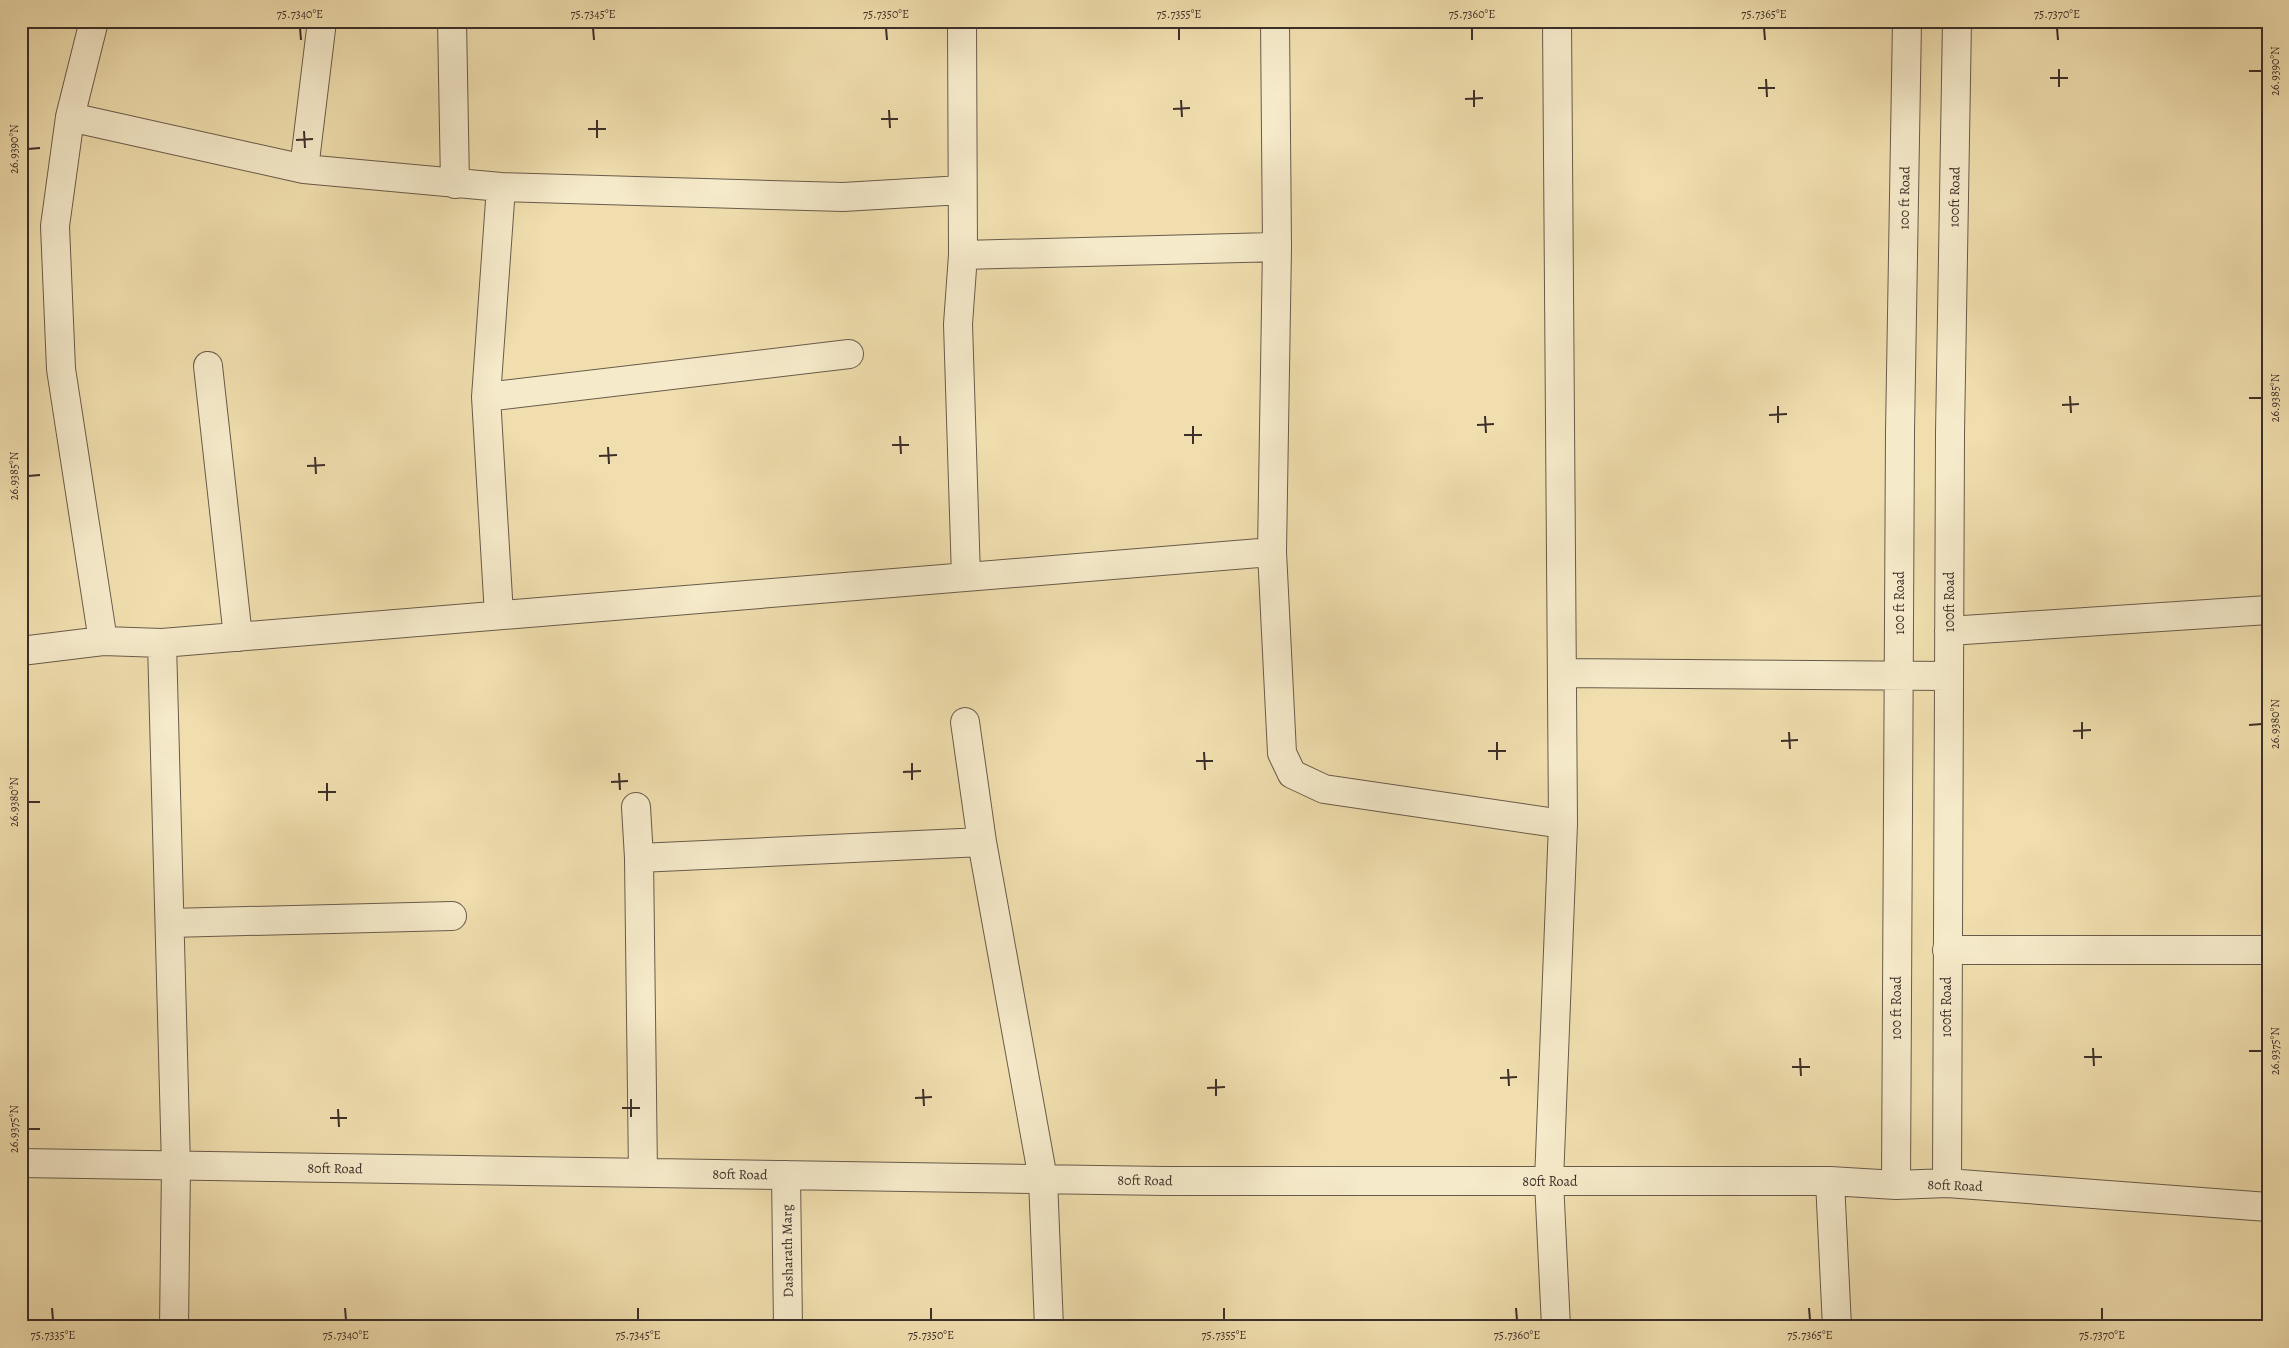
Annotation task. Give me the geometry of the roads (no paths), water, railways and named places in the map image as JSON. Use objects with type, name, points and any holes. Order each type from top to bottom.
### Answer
[{"type":"street","points":[[94,21],[70,117],[55,226],[61,369],[103,641]]},
{"type":"street","points":[[304,169],[322,21]]},
{"type":"street","points":[[452,21],[455,184]]},
{"type":"street","points":[[962,21],[962,255],[958,324],[966,577]]},
{"type":"street","points":[[1275,21],[1277,247],[1272,552],[1282,753],[1292,774],[1324,789],[1563,824]]},
{"type":"street","points":[[1556,1327],[1549,1181],[1563,824],[1557,21]]},
{"type":"street","name":"100 ft Road","points":[[1896,1185],[1900,413],[1907,21]]},
{"type":"street","name":"100ft Road","points":[[1946,1184],[1948,676],[1957,21]]},
{"type":"street","points":[[70,117],[304,169],[455,184],[843,197],[962,190]]},
{"type":"street","points":[[499,615],[486,397],[501,187]]},
{"type":"street","points":[[962,255],[1277,247]]},
{"type":"street","points":[[486,397],[849,354]]},
{"type":"street","points":[[208,366],[238,637]]},
{"type":"street","points":[[21,651],[103,641],[162,643],[1272,552]]},
{"type":"street","points":[[1949,631],[2268,610]]},
{"type":"street","points":[[162,643],[176,1166],[174,1327]]},
{"type":"street","points":[[1562,673],[1948,676]]},
{"type":"street","points":[[965,722],[982,842],[1043,1179],[1049,1327]]},
{"type":"street","points":[[636,806],[639,858],[643,1173]]},
{"type":"street","points":[[639,858],[982,842]]},
{"type":"street","points":[[170,923],[452,916]]},
{"type":"street","points":[[1947,950],[2268,950]]},
{"type":"street","name":"80ft Road","points":[[21,1163],[1043,1179],[1830,1181],[1896,1185],[1946,1184],[2268,1207]]},
{"type":"street","name":"Dasharath Marg","points":[[786,1175],[788,1327]]},
{"type":"street","points":[[1830,1181],[1838,1327]]}]
